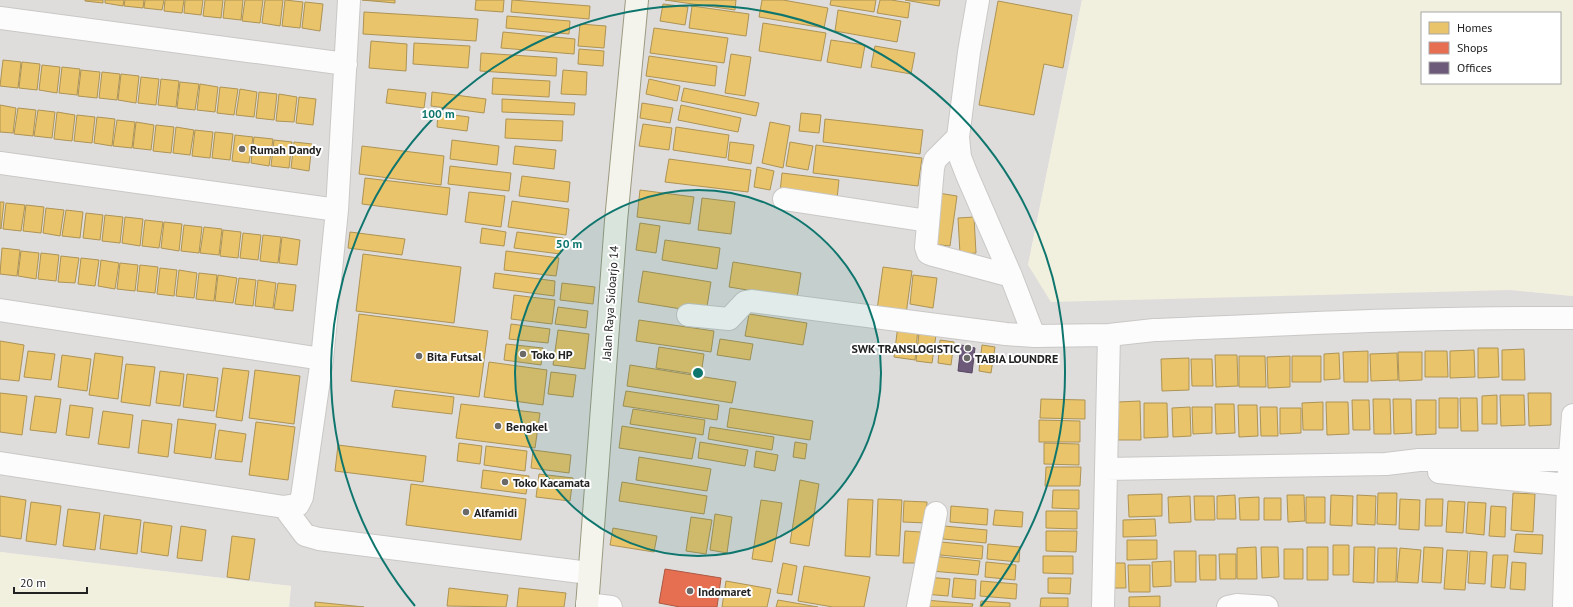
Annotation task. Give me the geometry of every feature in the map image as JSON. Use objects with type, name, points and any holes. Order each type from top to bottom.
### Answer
[{"type":"main road","name":"Jalan Raya Sidoarjo 14","points":[[587,606],[616,221],[637,0]]},
{"type":"street","points":[[0,463],[284,507],[298,505],[302,497],[322,359],[337,210],[349,0]]},
{"type":"street","points":[[978,0],[969,52],[958,138],[960,157],[966,175],[1011,276],[1034,336]]},
{"type":"street","points":[[0,18],[346,64]]},
{"type":"street","points":[[958,138],[935,160],[926,248],[928,253],[934,256],[1011,276]]},
{"type":"street","points":[[0,163],[337,210]]},
{"type":"street","points":[[784,199],[928,221]]},
{"type":"street","points":[[688,315],[729,319],[745,302],[751,301],[1006,334],[1034,336],[1109,335],[1154,330],[1274,325],[1517,318],[1573,318]]},
{"type":"street","points":[[0,310],[322,359]]},
{"type":"street","points":[[1103,607],[1109,335]]},
{"type":"street","points":[[1567,597],[1568,485],[1572,460],[1573,415]]},
{"type":"street","points":[[1107,469],[1386,464],[1419,460],[1572,460]]},
{"type":"street","points":[[1386,464],[1419,470],[1568,485]]},
{"type":"street","points":[[284,507],[305,535],[319,540],[589,573]]},
{"type":"street","points":[[918,607],[936,513]]},
{"type":"street","points":[[587,606],[611,607]]},
{"type":"street","points":[[1228,607],[1267,607]]},
{"type":"shaded area","points":[[0,0],[1082,0],[1028,265],[1512,290],[1573,296],[1573,607],[289,607],[291,586],[0,552]]},
{"type":"shaded area","points":[[1082,0],[1573,0],[1573,296],[1512,290],[1051,302],[1028,265]]},
{"type":"shaded area","points":[[0,552],[291,586],[289,607],[0,607]]},
{"type":"building: Homes","points":[[103,0],[103,3],[85,1]]},
{"type":"building: Homes","points":[[105,0],[124,0],[123,6],[105,3]]},
{"type":"building: Homes","points":[[125,0],[144,0],[143,8],[124,6]]},
{"type":"building: Homes","points":[[145,0],[164,0],[162,10],[144,8]]},
{"type":"building: Homes","points":[[165,0],[184,0],[182,13],[164,11]]},
{"type":"building: Homes","points":[[185,0],[203,0],[201,15],[184,13]]},
{"type":"building: Homes","points":[[205,0],[223,0],[221,18],[203,16]]},
{"type":"building: Homes","points":[[225,0],[243,0],[241,20],[223,18]]},
{"type":"building: Homes","points":[[245,0],[263,0],[260,23],[242,21]]},
{"type":"building: Homes","points":[[265,0],[283,0],[280,26],[262,23]]},
{"type":"building: Homes","points":[[285,0],[303,2],[300,28],[282,26]]},
{"type":"building: Homes","points":[[362,0],[395,0],[395,3]]},
{"type":"building: Homes","points":[[476,0],[504,0],[503,12],[475,10]]},
{"type":"building: Homes","points":[[512,0],[590,6],[589,19],[511,12]]},
{"type":"building: Homes","points":[[665,0],[736,0],[735,10]]},
{"type":"building: Homes","points":[[762,0],[783,0],[828,8],[824,28],[759,17]]},
{"type":"building: Homes","points":[[831,0],[876,0],[874,12],[830,5]]},
{"type":"building: Homes","points":[[880,0],[910,3],[908,18],[877,13]]},
{"type":"building: Homes","points":[[905,0],[940,0],[939,6]]},
{"type":"building: Homes","points":[[998,1],[1072,15],[1063,68],[1044,64],[1034,115],[979,105]]},
{"type":"building: Homes","points":[[305,2],[323,4],[320,31],[302,28]]},
{"type":"building: Homes","points":[[663,4],[688,7],[685,25],[660,21]]},
{"type":"building: Homes","points":[[692,6],[749,14],[746,36],[689,28]]},
{"type":"building: Homes","points":[[838,10],[901,21],[897,42],[835,31]]},
{"type":"building: Homes","points":[[364,12],[478,19],[476,41],[363,34]]},
{"type":"building: Homes","points":[[507,16],[570,21],[569,34],[506,28]]},
{"type":"building: Homes","points":[[763,23],[826,33],[821,61],[759,51]]},
{"type":"building: Homes","points":[[580,24],[606,26],[604,48],[578,46]]},
{"type":"building: Homes","points":[[654,28],[728,38],[724,63],[650,53]]},
{"type":"building: Homes","points":[[503,32],[575,39],[574,54],[501,48]]},
{"type":"building: Homes","points":[[831,40],[865,45],[861,68],[827,62]]},
{"type":"building: Homes","points":[[371,41],[407,44],[406,71],[369,68]]},
{"type":"building: Homes","points":[[414,43],[470,46],[468,68],[413,64]]},
{"type":"building: Homes","points":[[875,46],[915,53],[911,74],[871,67]]},
{"type":"building: Homes","points":[[579,49],[604,51],[603,66],[578,64]]},
{"type":"building: Homes","points":[[481,53],[557,58],[556,76],[480,71]]},
{"type":"building: Homes","points":[[731,54],[751,57],[745,96],[725,93]]},
{"type":"building: Homes","points":[[649,56],[717,66],[715,86],[646,76]]},
{"type":"building: Homes","points":[[3,60],[21,62],[18,88],[0,86]]},
{"type":"building: Homes","points":[[22,62],[40,64],[37,90],[19,88]]},
{"type":"building: Homes","points":[[42,65],[60,67],[57,93],[39,90]]},
{"type":"building: Homes","points":[[62,67],[80,69],[77,95],[59,93]]},
{"type":"building: Homes","points":[[81,70],[100,72],[97,98],[78,96]]},
{"type":"building: Homes","points":[[563,70],[587,72],[586,95],[561,94]]},
{"type":"building: Homes","points":[[102,72],[120,74],[117,100],[99,98]]},
{"type":"building: Homes","points":[[121,74],[139,76],[136,103],[118,100]]},
{"type":"building: Homes","points":[[141,77],[159,79],[156,105],[138,103]]},
{"type":"building: Homes","points":[[493,78],[550,81],[549,97],[492,94]]},
{"type":"building: Homes","points":[[161,79],[179,81],[176,107],[158,105]]},
{"type":"building: Homes","points":[[649,79],[680,86],[677,101],[646,94]]},
{"type":"building: Homes","points":[[180,82],[199,84],[195,110],[177,108]]},
{"type":"building: Homes","points":[[200,84],[218,87],[215,112],[197,110]]},
{"type":"building: Homes","points":[[220,87],[238,89],[234,115],[217,113]]},
{"type":"building: Homes","points":[[684,88],[759,103],[756,116],[681,101]]},
{"type":"building: Homes","points":[[240,89],[257,92],[254,117],[236,115]]},
{"type":"building: Homes","points":[[388,89],[426,93],[424,108],[386,103]]},
{"type":"building: Homes","points":[[259,92],[277,94],[274,120],[256,118]]},
{"type":"building: Homes","points":[[432,92],[486,99],[484,113],[431,106]]},
{"type":"building: Homes","points":[[279,94],[297,97],[294,122],[276,121]]},
{"type":"building: Homes","points":[[299,97],[316,99],[313,125],[296,123]]},
{"type":"building: Homes","points":[[502,99],[575,103],[574,115],[502,112]]},
{"type":"building: Homes","points":[[642,103],[673,108],[670,123],[640,118]]},
{"type":"building: Homes","points":[[0,105],[16,108],[13,133],[0,132]]},
{"type":"building: Homes","points":[[681,105],[741,118],[738,132],[678,120]]},
{"type":"building: Homes","points":[[18,108],[36,110],[33,136],[14,134]]},
{"type":"building: Homes","points":[[38,110],[55,112],[52,138],[34,136]]},
{"type":"building: Homes","points":[[57,112],[75,115],[72,141],[54,139]]},
{"type":"building: Homes","points":[[438,113],[469,117],[467,131],[437,127]]},
{"type":"building: Homes","points":[[801,113],[821,115],[819,133],[799,131]]},
{"type":"building: Homes","points":[[77,115],[95,117],[92,143],[74,141]]},
{"type":"building: Homes","points":[[97,117],[115,119],[112,146],[94,143]]},
{"type":"building: Homes","points":[[506,119],[563,121],[562,141],[505,138]]},
{"type":"building: Homes","points":[[825,119],[923,130],[920,154],[823,142]]},
{"type":"building: Homes","points":[[117,120],[135,122],[132,148],[113,146]]},
{"type":"building: Homes","points":[[136,122],[154,125],[151,150],[133,148]]},
{"type":"building: Homes","points":[[770,122],[790,126],[783,168],[762,163]]},
{"type":"building: Homes","points":[[643,124],[672,128],[669,150],[639,146]]},
{"type":"building: Homes","points":[[156,125],[174,127],[171,153],[153,151]]},
{"type":"building: Homes","points":[[176,127],[194,130],[190,155],[173,153]]},
{"type":"building: Homes","points":[[676,127],[729,135],[726,158],[673,150]]},
{"type":"building: Homes","points":[[195,130],[213,132],[210,158],[192,156]]},
{"type":"building: Homes","points":[[215,132],[233,134],[230,160],[212,158]]},
{"type":"building: Homes","name":"Rumah Dandy","points":[[235,135],[253,137],[249,163],[232,161]]},
{"type":"building: Homes","points":[[254,137],[273,139],[269,166],[251,163]]},
{"type":"building: Homes","points":[[274,140],[292,142],[289,168],[271,166]]},
{"type":"building: Homes","points":[[452,140],[499,146],[497,165],[450,159]]},
{"type":"building: Homes","points":[[294,142],[312,144],[309,171],[291,168]]},
{"type":"building: Homes","points":[[730,142],[754,145],[751,164],[728,160]]},
{"type":"building: Homes","points":[[790,142],[813,146],[808,170],[786,166]]},
{"type":"building: Homes","points":[[816,145],[922,158],[918,186],[813,173]]},
{"type":"building: Homes","points":[[362,146],[444,156],[441,185],[359,174]]},
{"type":"building: Homes","points":[[515,146],[556,150],[554,169],[513,164]]},
{"type":"building: Homes","points":[[669,159],[751,170],[748,192],[665,182]]},
{"type":"building: Homes","points":[[450,166],[511,173],[509,191],[448,184]]},
{"type":"building: Homes","points":[[757,167],[774,171],[770,190],[754,187]]},
{"type":"building: Homes","points":[[782,173],[839,180],[837,199],[780,192]]},
{"type":"building: Homes","points":[[522,176],[570,182],[568,202],[519,196]]},
{"type":"building: Homes","points":[[365,178],[450,188],[447,215],[362,204]]},
{"type":"building: Homes","points":[[640,190],[694,197],[690,224],[637,217]]},
{"type":"building: Homes","points":[[469,192],[505,196],[501,227],[465,222]]},
{"type":"building: Homes","points":[[938,193],[957,196],[950,246],[932,244]]},
{"type":"building: Homes","points":[[702,198],[735,202],[731,234],[698,230]]},
{"type":"building: Homes","points":[[512,201],[569,209],[566,235],[508,227]]},
{"type":"building: Homes","points":[[0,202],[4,202],[1,229],[0,228]]},
{"type":"building: Homes","points":[[6,203],[25,205],[21,231],[3,229]]},
{"type":"building: Homes","points":[[26,205],[44,207],[41,233],[23,231]]},
{"type":"building: Homes","points":[[46,208],[64,210],[60,236],[43,233]]},
{"type":"building: Homes","points":[[66,210],[83,212],[80,238],[62,236]]},
{"type":"building: Homes","points":[[86,213],[103,215],[100,240],[83,238]]},
{"type":"building: Homes","points":[[105,215],[123,217],[120,243],[102,241]]},
{"type":"building: Homes","points":[[125,217],[143,219],[140,246],[122,243]]},
{"type":"building: Homes","points":[[974,217],[976,253],[960,254],[958,218]]},
{"type":"building: Homes","points":[[145,220],[163,222],[159,248],[142,246]]},
{"type":"building: Homes","points":[[164,222],[182,224],[179,251],[161,248]]},
{"type":"building: Homes","points":[[640,223],[660,226],[656,253],[636,250]]},
{"type":"building: Homes","points":[[184,225],[202,227],[199,253],[181,251]]},
{"type":"building: Homes","points":[[204,227],[222,229],[219,255],[200,253]]},
{"type":"building: Homes","points":[[482,228],[506,232],[504,246],[480,243]]},
{"type":"building: Homes","points":[[223,230],[241,232],[238,258],[220,256]]},
{"type":"building: Homes","points":[[350,232],[405,239],[402,255],[348,248]]},
{"type":"building: Homes","points":[[517,232],[563,238],[560,254],[514,248]]},
{"type":"building: Homes","points":[[243,233],[261,235],[258,260],[240,258]]},
{"type":"building: Homes","points":[[263,235],[281,237],[278,263],[260,261]]},
{"type":"building: Homes","points":[[282,237],[300,240],[297,265],[279,263]]},
{"type":"building: Homes","points":[[665,240],[720,248],[717,269],[662,260]]},
{"type":"building: Homes","points":[[2,248],[20,250],[17,276],[0,274]]},
{"type":"building: Homes","points":[[21,251],[39,253],[36,279],[18,276]]},
{"type":"building: Homes","points":[[506,251],[559,258],[556,276],[504,270]]},
{"type":"building: Homes","points":[[41,253],[59,255],[56,281],[38,279]]},
{"type":"building: Homes","points":[[363,254],[461,267],[454,323],[356,311]]},
{"type":"building: Homes","points":[[61,256],[79,258],[75,283],[58,282]]},
{"type":"building: Homes","points":[[81,258],[99,260],[95,286],[78,284]]},
{"type":"building: Homes","points":[[101,260],[119,263],[115,289],[98,286]]},
{"type":"building: Homes","points":[[733,262],[801,273],[797,298],[729,287]]},
{"type":"building: Homes","points":[[120,263],[138,265],[135,291],[117,289]]},
{"type":"building: Homes","points":[[140,265],[158,267],[155,293],[137,291]]},
{"type":"building: Homes","points":[[883,267],[912,271],[906,314],[877,310]]},
{"type":"building: Homes","points":[[160,268],[177,270],[174,296],[157,294]]},
{"type":"building: Homes","points":[[179,270],[197,273],[194,298],[176,296]]},
{"type":"building: Homes","points":[[643,271],[711,282],[706,313],[638,302]]},
{"type":"building: Homes","points":[[199,273],[217,275],[214,301],[196,299]]},
{"type":"building: Homes","points":[[495,273],[555,281],[554,296],[493,288]]},
{"type":"building: Homes","points":[[218,275],[237,278],[233,303],[215,301]]},
{"type":"building: Homes","points":[[913,275],[937,278],[933,308],[910,304]]},
{"type":"building: Homes","points":[[239,278],[256,280],[253,306],[235,304]]},
{"type":"building: Homes","points":[[258,280],[276,283],[273,308],[255,306]]},
{"type":"building: Homes","points":[[278,283],[296,285],[293,311],[274,309]]},
{"type":"building: Homes","points":[[562,283],[595,287],[593,304],[560,300]]},
{"type":"building: Homes","points":[[514,295],[555,300],[552,324],[511,319]]},
{"type":"building: Homes","points":[[558,307],[588,311],[586,328],[555,324]]},
{"type":"building: Homes","name":"Bita Futsal","points":[[359,314],[488,331],[479,397],[351,381]]},
{"type":"building: Homes","points":[[749,314],[807,323],[803,345],[745,336]]},
{"type":"building: Homes","points":[[639,320],[714,331],[711,352],[636,341]]},
{"type":"building: Homes","points":[[511,324],[550,329],[548,343],[509,339]]},
{"type":"building: Homes","points":[[898,325],[918,328],[915,360],[894,357]]},
{"type":"building: Homes","points":[[558,330],[589,334],[585,369],[553,365]]},
{"type":"building: Homes","points":[[919,333],[936,335],[932,363],[916,361]]},
{"type":"building: Homes","points":[[720,339],[753,344],[750,360],[717,355]]},
{"type":"building: Homes","points":[[940,340],[954,342],[951,365],[938,363]]},
{"type":"building: Homes","points":[[0,341],[24,345],[19,381],[0,379]]},
{"type":"building: Homes","name":"Toko HP","points":[[506,344],[543,348],[541,365],[504,360]]},
{"type":"building: Homes","points":[[982,345],[995,347],[991,373],[979,371]]},
{"type":"building: Homes","points":[[659,347],[704,354],[701,375],[656,368]]},
{"type":"building: Homes","points":[[1478,348],[1498,348],[1499,377],[1478,378]]},
{"type":"building: Homes","points":[[1524,349],[1525,380],[1502,380],[1502,350]]},
{"type":"building: Homes","points":[[1474,350],[1475,377],[1450,378],[1450,351]]},
{"type":"building: Homes","points":[[28,351],[55,354],[51,380],[24,377]]},
{"type":"building: Homes","points":[[1368,351],[1368,382],[1344,382],[1343,352]]},
{"type":"building: Homes","points":[[1425,351],[1447,351],[1448,377],[1425,377]]},
{"type":"building: Homes","points":[[1398,352],[1422,352],[1422,380],[1399,381]]},
{"type":"building: Homes","points":[[95,353],[123,357],[118,399],[89,395]]},
{"type":"building: Homes","points":[[1339,353],[1340,379],[1324,380],[1324,354]]},
{"type":"building: Homes","points":[[1397,353],[1398,380],[1371,381],[1370,354]]},
{"type":"building: Homes","points":[[62,355],[91,359],[87,391],[58,387]]},
{"type":"building: Homes","points":[[1215,355],[1237,355],[1238,386],[1216,387]]},
{"type":"building: Homes","points":[[1239,356],[1265,356],[1266,387],[1239,387]]},
{"type":"building: Homes","points":[[1290,356],[1290,387],[1268,388],[1267,357]]},
{"type":"building: Homes","points":[[1292,356],[1321,356],[1321,382],[1292,382]]},
{"type":"building: Homes","points":[[1189,358],[1189,390],[1162,391],[1161,359]]},
{"type":"building: Homes","points":[[1191,359],[1212,359],[1213,386],[1192,386]]},
{"type":"building: Homes","points":[[489,362],[547,370],[543,405],[484,397]]},
{"type":"building: Homes","points":[[126,364],[155,367],[150,406],[121,402]]},
{"type":"building: Homes","points":[[630,365],[736,382],[732,403],[627,386]]},
{"type":"building: Homes","points":[[223,368],[249,371],[242,421],[216,417]]},
{"type":"building: Homes","points":[[255,370],[300,376],[294,424],[249,418]]},
{"type":"building: Homes","points":[[160,371],[184,374],[180,406],[156,403]]},
{"type":"building: Homes","points":[[551,372],[576,375],[573,397],[548,394]]},
{"type":"building: Homes","points":[[187,374],[218,378],[214,411],[183,407]]},
{"type":"building: Homes","points":[[395,390],[454,397],[452,414],[392,407]]},
{"type":"building: Homes","points":[[626,391],[719,405],[717,420],[623,406]]},
{"type":"building: Homes","points":[[0,393],[27,396],[22,435],[0,432]]},
{"type":"building: Homes","points":[[1528,393],[1551,393],[1551,425],[1529,426]]},
{"type":"building: Homes","points":[[1497,395],[1497,424],[1482,424],[1482,396]]},
{"type":"building: Homes","points":[[1500,395],[1524,395],[1525,425],[1501,426]]},
{"type":"building: Homes","points":[[35,396],[61,399],[56,433],[30,430]]},
{"type":"building: Homes","points":[[1439,398],[1458,398],[1458,428],[1439,428]]},
{"type":"building: Homes","points":[[1460,398],[1477,398],[1478,431],[1461,431]]},
{"type":"building: Homes","points":[[1041,399],[1085,400],[1085,419],[1040,418]]},
{"type":"building: Homes","points":[[1373,399],[1390,399],[1391,434],[1374,434]]},
{"type":"building: Homes","points":[[1393,399],[1411,399],[1412,433],[1394,434]]},
{"type":"building: Homes","points":[[1352,400],[1369,400],[1370,430],[1353,430]]},
{"type":"building: Homes","points":[[1416,400],[1436,400],[1436,434],[1416,435]]},
{"type":"building: Homes","points":[[1140,401],[1141,440],[1118,440],[1118,402]]},
{"type":"building: Homes","points":[[1323,402],[1323,430],[1303,430],[1302,403]]},
{"type":"building: Homes","points":[[1326,402],[1348,402],[1349,434],[1327,435]]},
{"type":"building: Homes","points":[[1144,403],[1167,403],[1168,437],[1144,438]]},
{"type":"building: Homes","name":"Bengkel","points":[[461,404],[540,413],[535,448],[456,438]]},
{"type":"building: Homes","points":[[1215,404],[1234,404],[1235,433],[1216,434]]},
{"type":"building: Homes","points":[[70,405],[93,408],[89,438],[66,435]]},
{"type":"building: Homes","points":[[1238,405],[1257,405],[1258,436],[1239,437]]},
{"type":"building: Homes","points":[[1190,407],[1191,436],[1173,437],[1172,408]]},
{"type":"building: Homes","points":[[1192,407],[1212,407],[1212,433],[1193,434]]},
{"type":"building: Homes","points":[[1260,407],[1277,407],[1278,436],[1261,436]]},
{"type":"building: Homes","points":[[730,408],[813,421],[810,440],[727,427]]},
{"type":"building: Homes","points":[[1280,408],[1301,408],[1301,433],[1280,434]]},
{"type":"building: Homes","points":[[633,409],[705,420],[703,435],[630,424]]},
{"type":"building: Homes","points":[[103,411],[133,415],[129,448],[98,444]]},
{"type":"building: Homes","points":[[178,419],[216,424],[211,458],[174,453]]},
{"type":"building: Homes","points":[[142,420],[172,424],[168,457],[138,453]]},
{"type":"building: Homes","points":[[1039,420],[1080,421],[1080,442],[1039,442]]},
{"type":"building: Homes","points":[[256,422],[295,427],[288,480],[249,475]]},
{"type":"building: Homes","points":[[622,426],[696,438],[692,459],[619,448]]},
{"type":"building: Homes","points":[[710,427],[774,437],[772,450],[708,439]]},
{"type":"building: Homes","points":[[219,430],[246,434],[242,462],[215,459]]},
{"type":"building: Homes","points":[[700,442],[748,450],[745,466],[698,458]]},
{"type":"building: Homes","points":[[795,442],[807,444],[805,459],[793,457]]},
{"type":"building: Homes","points":[[459,443],[482,446],[480,464],[457,461]]},
{"type":"building: Homes","points":[[1044,443],[1079,444],[1079,465],[1044,464]]},
{"type":"building: Homes","points":[[338,445],[426,456],[423,482],[335,471]]},
{"type":"building: Homes","points":[[486,446],[527,451],[525,471],[484,465]]},
{"type":"building: Homes","points":[[533,450],[571,455],[569,473],[531,468]]},
{"type":"building: Homes","points":[[756,451],[778,455],[775,471],[754,467]]},
{"type":"building: Homes","points":[[639,457],[711,469],[707,491],[636,480]]},
{"type":"building: Homes","points":[[1046,467],[1081,467],[1080,486],[1045,486]]},
{"type":"building: Homes","name":"Toko Kacamata","points":[[483,470],[529,476],[526,494],[481,488]]},
{"type":"building: Homes","points":[[539,474],[573,478],[570,501],[536,497]]},
{"type":"building: Homes","points":[[800,480],[819,484],[809,546],[790,543]]},
{"type":"building: Homes","points":[[622,482],[707,496],[704,514],[619,501]]},
{"type":"building: Homes","name":"Alfamidi","points":[[411,484],[526,499],[521,540],[406,525]]},
{"type":"building: Homes","points":[[1053,490],[1079,490],[1079,509],[1052,508]]},
{"type":"building: Homes","points":[[1378,493],[1397,493],[1396,525],[1377,524]]},
{"type":"building: Homes","points":[[1513,493],[1535,494],[1533,532],[1511,530]]},
{"type":"building: Homes","points":[[1162,494],[1162,516],[1129,517],[1128,495]]},
{"type":"building: Homes","points":[[1235,495],[1236,519],[1217,519],[1217,496]]},
{"type":"building: Homes","points":[[1287,495],[1304,495],[1305,521],[1288,522]]},
{"type":"building: Homes","points":[[1331,495],[1353,496],[1352,526],[1330,525]]},
{"type":"building: Homes","points":[[1357,495],[1376,496],[1375,525],[1357,524]]},
{"type":"building: Homes","points":[[0,496],[26,500],[21,539],[0,536]]},
{"type":"building: Homes","points":[[1190,496],[1191,522],[1169,523],[1168,497]]},
{"type":"building: Homes","points":[[1194,496],[1214,496],[1215,520],[1195,520]]},
{"type":"building: Homes","points":[[1259,497],[1259,520],[1240,520],[1239,498]]},
{"type":"building: Homes","points":[[1306,497],[1325,497],[1325,523],[1306,523]]},
{"type":"building: Homes","points":[[1264,498],[1281,498],[1281,520],[1264,520]]},
{"type":"building: Homes","points":[[848,499],[873,500],[870,557],[845,556]]},
{"type":"building: Homes","points":[[878,499],[902,500],[899,556],[876,555]]},
{"type":"building: Homes","points":[[1400,499],[1420,500],[1419,530],[1399,529]]},
{"type":"building: Homes","points":[[1426,499],[1443,499],[1442,526],[1425,526]]},
{"type":"building: Homes","points":[[761,500],[782,503],[772,562],[752,559]]},
{"type":"building: Homes","points":[[904,501],[927,502],[926,523],[903,522]]},
{"type":"building: Homes","points":[[1448,501],[1465,502],[1463,533],[1446,532]]},
{"type":"building: Homes","points":[[31,502],[61,506],[56,545],[26,541]]},
{"type":"building: Homes","points":[[1468,502],[1486,503],[1484,535],[1466,533]]},
{"type":"building: Homes","points":[[951,506],[988,509],[987,525],[950,522]]},
{"type":"building: Homes","points":[[1491,506],[1506,507],[1505,537],[1489,536]]},
{"type":"building: Homes","points":[[68,509],[100,513],[95,550],[63,546]]},
{"type":"building: Homes","points":[[995,510],[1023,512],[1022,527],[993,525]]},
{"type":"building: Homes","points":[[1046,511],[1077,511],[1077,529],[1046,528]]},
{"type":"building: Homes","points":[[715,514],[732,517],[727,553],[710,550]]},
{"type":"building: Homes","points":[[104,515],[141,520],[137,554],[100,549]]},
{"type":"building: Homes","points":[[691,517],[712,520],[706,554],[686,551]]},
{"type":"building: Homes","points":[[1155,519],[1156,536],[1123,537],[1123,520]]},
{"type":"building: Homes","points":[[144,522],[172,526],[168,556],[141,552]]},
{"type":"building: Homes","points":[[181,526],[206,530],[202,561],[177,558]]},
{"type":"building: Homes","points":[[944,526],[987,530],[986,543],[943,539]]},
{"type":"building: Homes","points":[[613,528],[657,536],[654,552],[610,545]]},
{"type":"building: Homes","points":[[905,531],[921,532],[920,563],[903,563]]},
{"type":"building: Homes","points":[[1046,531],[1077,531],[1076,552],[1046,551]]},
{"type":"building: Homes","points":[[1516,534],[1543,535],[1542,554],[1514,552]]},
{"type":"building: Homes","points":[[232,536],[255,539],[249,580],[227,577]]},
{"type":"building: Homes","points":[[1127,540],[1157,540],[1157,559],[1127,560]]},
{"type":"building: Homes","points":[[941,542],[983,546],[982,559],[940,555]]},
{"type":"building: Homes","points":[[988,544],[1020,547],[1019,562],[987,559]]},
{"type":"building: Homes","points":[[1333,545],[1349,545],[1349,575],[1333,575]]},
{"type":"building: Homes","points":[[1256,547],[1257,579],[1237,579],[1237,548]]},
{"type":"building: Homes","points":[[1261,547],[1278,547],[1279,577],[1262,578]]},
{"type":"building: Homes","points":[[1307,547],[1328,547],[1328,580],[1307,580]]},
{"type":"building: Homes","points":[[1354,547],[1375,547],[1374,583],[1353,582]]},
{"type":"building: Homes","points":[[1424,547],[1443,548],[1441,583],[1422,582]]},
{"type":"building: Homes","points":[[1378,548],[1397,548],[1396,582],[1377,582]]},
{"type":"building: Homes","points":[[1400,548],[1421,550],[1418,583],[1397,582]]},
{"type":"building: Homes","points":[[1284,549],[1303,549],[1303,579],[1284,579]]},
{"type":"building: Homes","points":[[1447,550],[1468,551],[1465,590],[1444,589]]},
{"type":"building: Homes","points":[[1174,551],[1196,551],[1196,582],[1175,582]]},
{"type":"building: Homes","points":[[1470,551],[1487,552],[1485,584],[1468,583]]},
{"type":"building: Homes","points":[[1219,554],[1236,554],[1236,579],[1220,579]]},
{"type":"building: Homes","points":[[1199,555],[1216,555],[1216,580],[1200,580]]},
{"type":"building: Homes","points":[[1493,555],[1508,555],[1505,588],[1491,587]]},
{"type":"building: Homes","points":[[932,556],[980,561],[978,575],[931,571]]},
{"type":"building: Homes","points":[[1043,556],[1073,556],[1073,574],[1043,573]]},
{"type":"building: Homes","points":[[1171,561],[1171,586],[1153,587],[1152,562]]},
{"type":"building: Homes","points":[[986,562],[1016,565],[1015,580],[985,577]]},
{"type":"building: Homes","points":[[1512,562],[1526,563],[1525,590],[1510,589]]},
{"type":"building: Homes","points":[[783,563],[797,566],[792,595],[777,593]]},
{"type":"building: Homes","points":[[1112,563],[1125,563],[1126,588],[1112,588]]},
{"type":"building: Homes","points":[[1128,565],[1150,565],[1150,592],[1129,592]]},
{"type":"building: Homes","points":[[804,566],[870,577],[864,607],[833,607],[798,601]]},
{"type":"building: Homes","points":[[926,577],[950,579],[948,596],[924,594]]},
{"type":"building: Homes","points":[[954,578],[976,580],[975,599],[952,597]]},
{"type":"building: Homes","points":[[1048,578],[1071,578],[1070,594],[1048,593]]},
{"type":"building: Homes","points":[[726,581],[771,589],[767,607],[722,607]]},
{"type":"building: Homes","points":[[981,581],[1017,584],[1016,599],[980,596]]},
{"type":"building: Homes","points":[[449,588],[508,595],[506,607],[447,606]]},
{"type":"building: Homes","points":[[519,588],[566,593],[564,607],[517,607]]},
{"type":"building: Homes","points":[[1160,596],[1160,607],[1129,607],[1129,597]]},
{"type":"building: Homes","points":[[1041,598],[1068,598],[1068,607],[1040,607]]},
{"type":"building: Homes","points":[[778,600],[818,607],[776,607]]},
{"type":"building: Homes","points":[[925,600],[973,604],[972,607],[924,607]]},
{"type":"building: Homes","points":[[981,601],[1010,603],[1010,607],[980,607]]},
{"type":"building: Homes","points":[[315,602],[364,607],[315,607]]},
{"type":"building: Shops","name":"Indomaret","points":[[665,569],[721,578],[717,607],[680,607],[659,603]]},
{"type":"building: Offices","points":[[961,345],[975,348],[972,373],[958,371]]},
{"type":"place","name":"Rumah Dandy","points":[[242,149]]},
{"type":"place","name":"SWK TRANSLOGISTIC","points":[[968,348]]},
{"type":"place","name":"Toko HP","points":[[523,354]]},
{"type":"place","name":"Bita Futsal","points":[[419,356]]},
{"type":"place","name":"TABIA LOUNDRE","points":[[967,358]]},
{"type":"place","name":"Bengkel","points":[[498,426]]},
{"type":"place","name":"Toko Kacamata","points":[[505,482]]},
{"type":"place","name":"Alfamidi","points":[[466,512]]},
{"type":"place","name":"Indomaret","points":[[690,591]]}]
